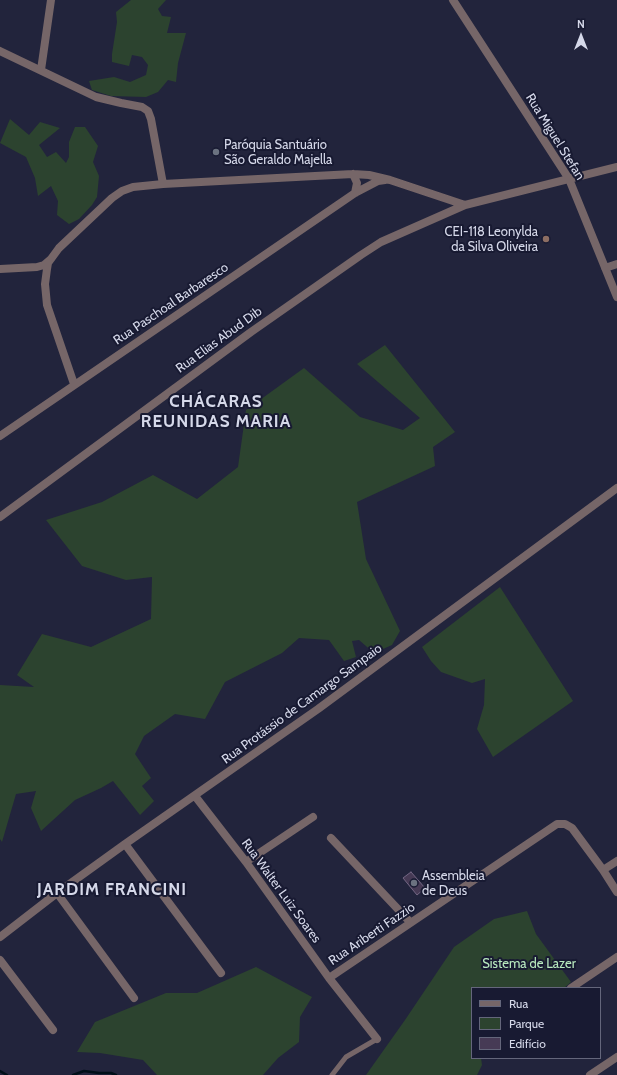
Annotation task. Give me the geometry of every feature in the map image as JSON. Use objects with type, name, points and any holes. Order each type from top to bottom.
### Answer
[{"type":"street","points":[[41,70],[51,0]]},
{"type":"street","name":"Rua Miguel Stefan","points":[[453,0],[569,179],[617,297]]},
{"type":"street","points":[[0,51],[96,97],[142,107],[148,110],[163,184]]},
{"type":"street","name":"Rua Elias Abud Dib","points":[[0,518],[250,332],[381,242],[465,205],[617,167]]},
{"type":"street","points":[[353,174],[357,183],[355,193]]},
{"type":"street","points":[[74,384],[48,305],[46,296],[46,273],[51,259],[59,248],[122,190],[132,186],[353,174],[369,175],[390,180],[465,205]]},
{"type":"street","name":"Rua Paschoal Barbaresco","points":[[0,436],[355,193],[378,181],[390,180]]},
{"type":"street","points":[[0,269],[25,269],[40,266],[51,259]]},
{"type":"street","points":[[605,268],[617,264]]},
{"type":"street","points":[[25,269],[46,273]]},
{"type":"street","name":"Rua Protássio de Camargo Sampaio","points":[[0,937],[57,893],[125,844],[318,709],[617,488]]},
{"type":"street","name":"Rua Walter Luiz Soares","points":[[195,796],[246,862],[329,978],[377,1039]]},
{"type":"street","points":[[246,862],[313,817]]},
{"type":"street","name":"Rua Ariberti Fazzio","points":[[329,978],[557,824],[565,824],[572,828],[603,870],[617,892]]},
{"type":"street","points":[[331,838],[410,922]]},
{"type":"street","points":[[125,844],[221,973]]},
{"type":"street","points":[[603,870],[617,860]]},
{"type":"street","points":[[57,893],[134,998]]},
{"type":"street","points":[[572,987],[617,957]]},
{"type":"street","points":[[0,960],[53,1030]]},
{"type":"street","points":[[590,1075],[617,1057]]},
{"type":"lane","points":[[332,1075],[346,1057],[377,1039]]},
{"type":"green space","points":[[131,0],[166,0],[158,9],[162,16],[171,17],[167,33],[186,33],[178,63],[176,82],[168,80],[158,92],[146,97],[111,96],[92,90],[89,81],[114,77],[130,82],[146,75],[148,65],[142,57],[132,55],[129,66],[112,62],[117,22],[116,12]]},
{"type":"green space","points":[[10,119],[29,135],[40,122],[60,128],[39,145],[47,157],[56,152],[66,163],[69,157],[69,142],[75,127],[85,127],[98,146],[93,162],[99,176],[97,197],[79,219],[69,224],[57,215],[58,201],[51,186],[38,196],[35,178],[26,157],[0,143]]},
{"type":"green space","points":[[385,345],[455,432],[433,447],[435,466],[357,502],[366,559],[400,631],[392,645],[374,653],[359,640],[352,641],[356,657],[344,661],[329,640],[299,638],[282,653],[225,682],[205,719],[175,714],[144,736],[135,754],[151,778],[142,786],[154,801],[140,815],[113,781],[75,800],[41,831],[31,808],[36,791],[16,794],[2,842],[0,839],[0,685],[34,687],[17,675],[42,634],[91,647],[151,619],[152,577],[126,580],[82,566],[46,520],[102,502],[153,475],[197,499],[238,467],[246,410],[304,368],[360,417],[403,430],[420,418],[357,364]]},
{"type":"green space","points":[[500,587],[573,701],[493,757],[477,729],[484,705],[485,679],[472,683],[441,672],[431,661],[422,647]]},
{"type":"green space","name":"Sistema de Lazer","points":[[527,911],[536,934],[571,982],[565,987],[471,987],[471,1059],[481,1059],[482,1065],[477,1075],[366,1075],[454,947],[494,919]]},
{"type":"green space","points":[[256,967],[312,997],[300,1017],[299,1042],[278,1058],[263,1075],[157,1075],[143,1060],[100,1053],[77,1052],[95,1022],[166,993],[197,993]]},
{"type":"building","name":"Assembleia de Deus","points":[[411,872],[425,888],[417,895],[403,878]]},
{"type":"waterway","points":[[0,1071],[7,1075]]},
{"type":"waterway","points":[[73,1075],[84,1071],[111,1073],[116,1075]]},
{"type":"place","name":"Paróquia Santuário São Geraldo Majella","points":[[216,152]]},
{"type":"place","name":"CEI-118 Leonylda da Silva Oliveira","points":[[546,239]]},
{"type":"place","name":"Assembleia de Deus","points":[[414,883]]},
{"type":"district","name":"CHÁCARAS REUNIDAS MARIA","points":[[216,412]]},
{"type":"district","name":"JARDIM FRANCINI","points":[[112,890]]}]
